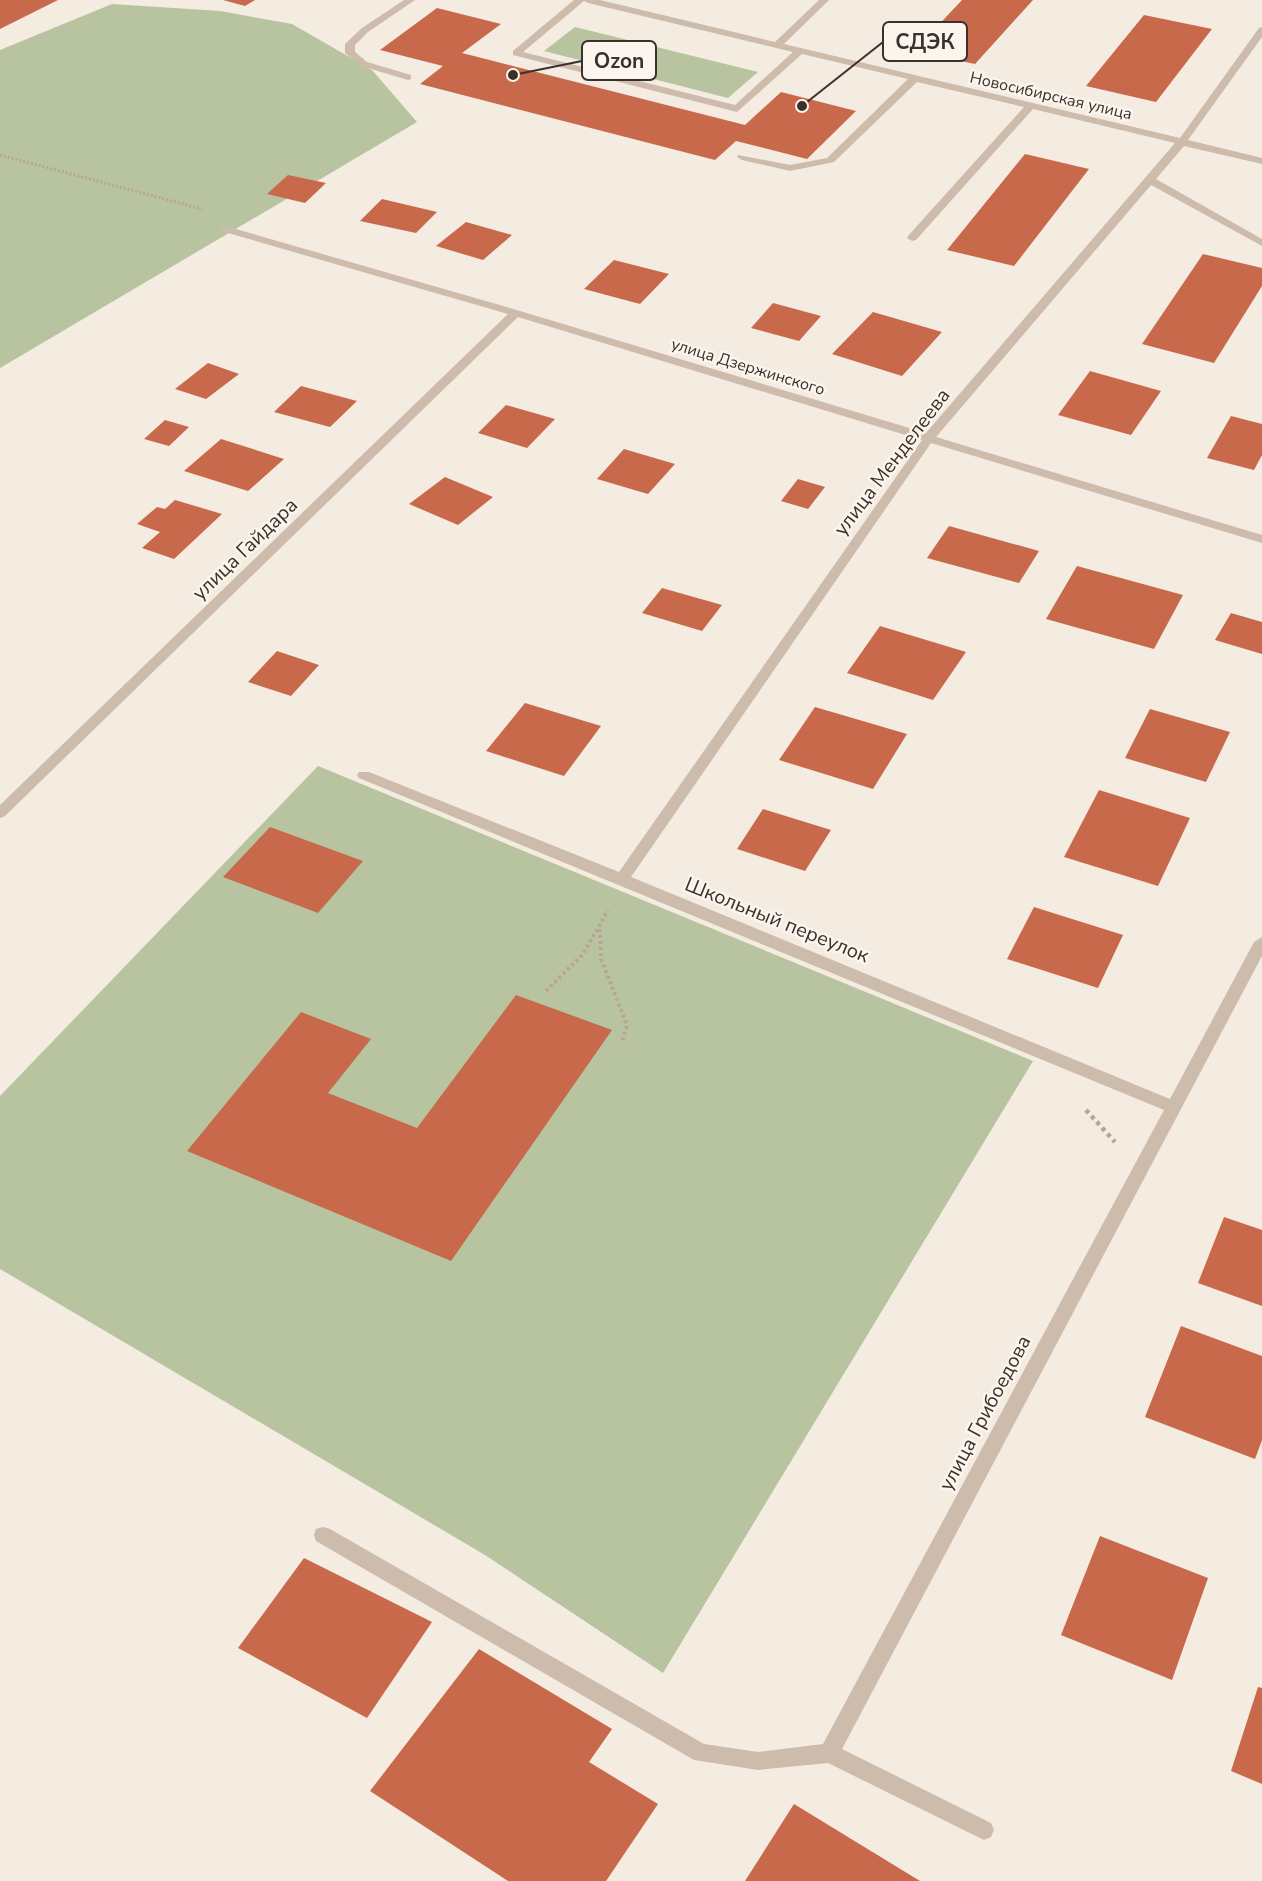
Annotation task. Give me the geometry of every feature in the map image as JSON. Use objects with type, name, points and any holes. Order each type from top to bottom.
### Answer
[{"type":"street","points":[[408,77],[364,64],[350,53],[350,44],[365,30],[410,0]]},
{"type":"street","points":[[580,0],[516,53],[737,109],[800,51]]},
{"type":"street","name":"Новосибирская улица","points":[[588,0],[1262,161]]},
{"type":"street","points":[[777,45],[824,0]]},
{"type":"street","name":"улица Менделеева","points":[[622,879],[928,439],[1182,142],[1262,30]]},
{"type":"street","points":[[742,157],[790,168],[830,160],[915,78]]},
{"type":"street","points":[[912,238],[1030,106]]},
{"type":"street","points":[[1149,180],[1262,243]]},
{"type":"street","name":"улица Дзержинского","points":[[225,229],[516,313],[1262,539]]},
{"type":"street","name":"улица Гайдара","points":[[0,813],[516,313]]},
{"type":"street","name":"Школьный переулок","points":[[364,775],[1173,1107]]},
{"type":"street","name":"улица Грибоедова","points":[[830,1753],[1262,942]]},
{"type":"street","points":[[323,1535],[701,1754],[758,1761],[830,1753],[984,1830]]},
{"type":"path","points":[[546,990],[567,974],[586,953],[600,929],[622,879]]},
{"type":"path","points":[[600,929],[601,959],[627,1025],[622,1042]]},
{"type":"green space","points":[[112,4],[220,11],[292,24],[372,70],[417,122],[0,368],[0,50]]},
{"type":"green space","points":[[575,27],[758,72],[728,98],[544,51]]},
{"type":"green space","points":[[318,766],[1033,1061],[663,1673],[485,1555],[0,1269],[0,1096]]},
{"type":"building","points":[[0,0],[58,0],[0,29]]},
{"type":"building","points":[[223,0],[255,0],[245,6]]},
{"type":"building","points":[[962,0],[1033,0],[975,64],[914,51]]},
{"type":"building","points":[[437,8],[501,24],[462,53],[745,125],[781,92],[856,111],[807,159],[736,141],[715,160],[420,84],[443,66],[380,50]]},
{"type":"building","points":[[1144,15],[1212,29],[1156,102],[1086,86]]},
{"type":"building","points":[[1025,154],[1089,169],[1014,266],[947,250]]},
{"type":"building","points":[[288,175],[326,183],[305,203],[267,194]]},
{"type":"building","points":[[382,199],[437,212],[416,233],[360,221]]},
{"type":"building","points":[[466,222],[512,235],[483,260],[436,246]]},
{"type":"building","points":[[1203,254],[1262,268],[1262,286],[1214,363],[1142,344]]},
{"type":"building","points":[[614,260],[669,274],[640,304],[584,289]]},
{"type":"building","points":[[773,303],[821,316],[799,341],[751,328]]},
{"type":"building","points":[[873,312],[942,332],[902,376],[832,354]]},
{"type":"building","points":[[208,363],[239,374],[206,399],[175,389]]},
{"type":"building","points":[[1090,371],[1161,391],[1131,435],[1058,415]]},
{"type":"building","points":[[301,386],[357,401],[330,427],[274,412]]},
{"type":"building","points":[[506,405],[555,419],[527,448],[478,433]]},
{"type":"building","points":[[1231,416],[1262,424],[1262,455],[1254,470],[1207,458]]},
{"type":"building","points":[[165,420],[189,427],[169,446],[144,439]]},
{"type":"building","points":[[221,439],[284,459],[248,491],[184,471]]},
{"type":"building","points":[[624,449],[675,464],[648,494],[597,479]]},
{"type":"building","points":[[445,477],[493,497],[458,525],[409,504]]},
{"type":"building","points":[[798,479],[825,487],[808,509],[781,501]]},
{"type":"building","points":[[175,500],[222,514],[174,559],[142,548],[160,532],[137,524],[157,507],[165,509]]},
{"type":"building","points":[[949,526],[1039,551],[1019,583],[927,558]]},
{"type":"building","points":[[1077,566],[1183,595],[1154,649],[1046,619]]},
{"type":"building","points":[[662,588],[722,605],[702,631],[642,613]]},
{"type":"building","points":[[1231,613],[1262,622],[1262,654],[1215,640]]},
{"type":"building","points":[[880,626],[966,652],[933,700],[847,673]]},
{"type":"building","points":[[277,651],[319,665],[291,696],[248,682]]},
{"type":"building","points":[[525,703],[601,726],[564,776],[486,751]]},
{"type":"building","points":[[815,707],[907,734],[873,789],[779,760]]},
{"type":"building","points":[[1150,709],[1230,732],[1206,782],[1125,758]]},
{"type":"building","points":[[1099,790],[1190,818],[1158,886],[1064,857]]},
{"type":"building","points":[[763,809],[831,830],[805,871],[737,849]]},
{"type":"building","points":[[270,827],[363,861],[318,913],[223,877]]},
{"type":"building","points":[[1034,907],[1123,935],[1098,988],[1007,959]]},
{"type":"building","points":[[516,995],[612,1030],[451,1261],[187,1151],[301,1012],[371,1039],[328,1093],[417,1128]]},
{"type":"building","points":[[1224,1217],[1262,1230],[1262,1306],[1198,1283]]},
{"type":"building","points":[[1181,1326],[1262,1356],[1262,1440],[1255,1459],[1145,1417]]},
{"type":"building","points":[[1100,1536],[1208,1578],[1172,1680],[1061,1635]]},
{"type":"building","points":[[304,1558],[432,1622],[367,1718],[238,1648]]},
{"type":"building","points":[[479,1649],[612,1729],[589,1762],[658,1804],[606,1881],[508,1881],[370,1791]]},
{"type":"building","points":[[1258,1687],[1262,1688],[1262,1784],[1231,1771]]},
{"type":"building","points":[[794,1804],[920,1881],[745,1881]]},
{"type":"place","name":"Ozon","points":[[513,75]]},
{"type":"place","name":"СДЭК","points":[[802,106]]}]
